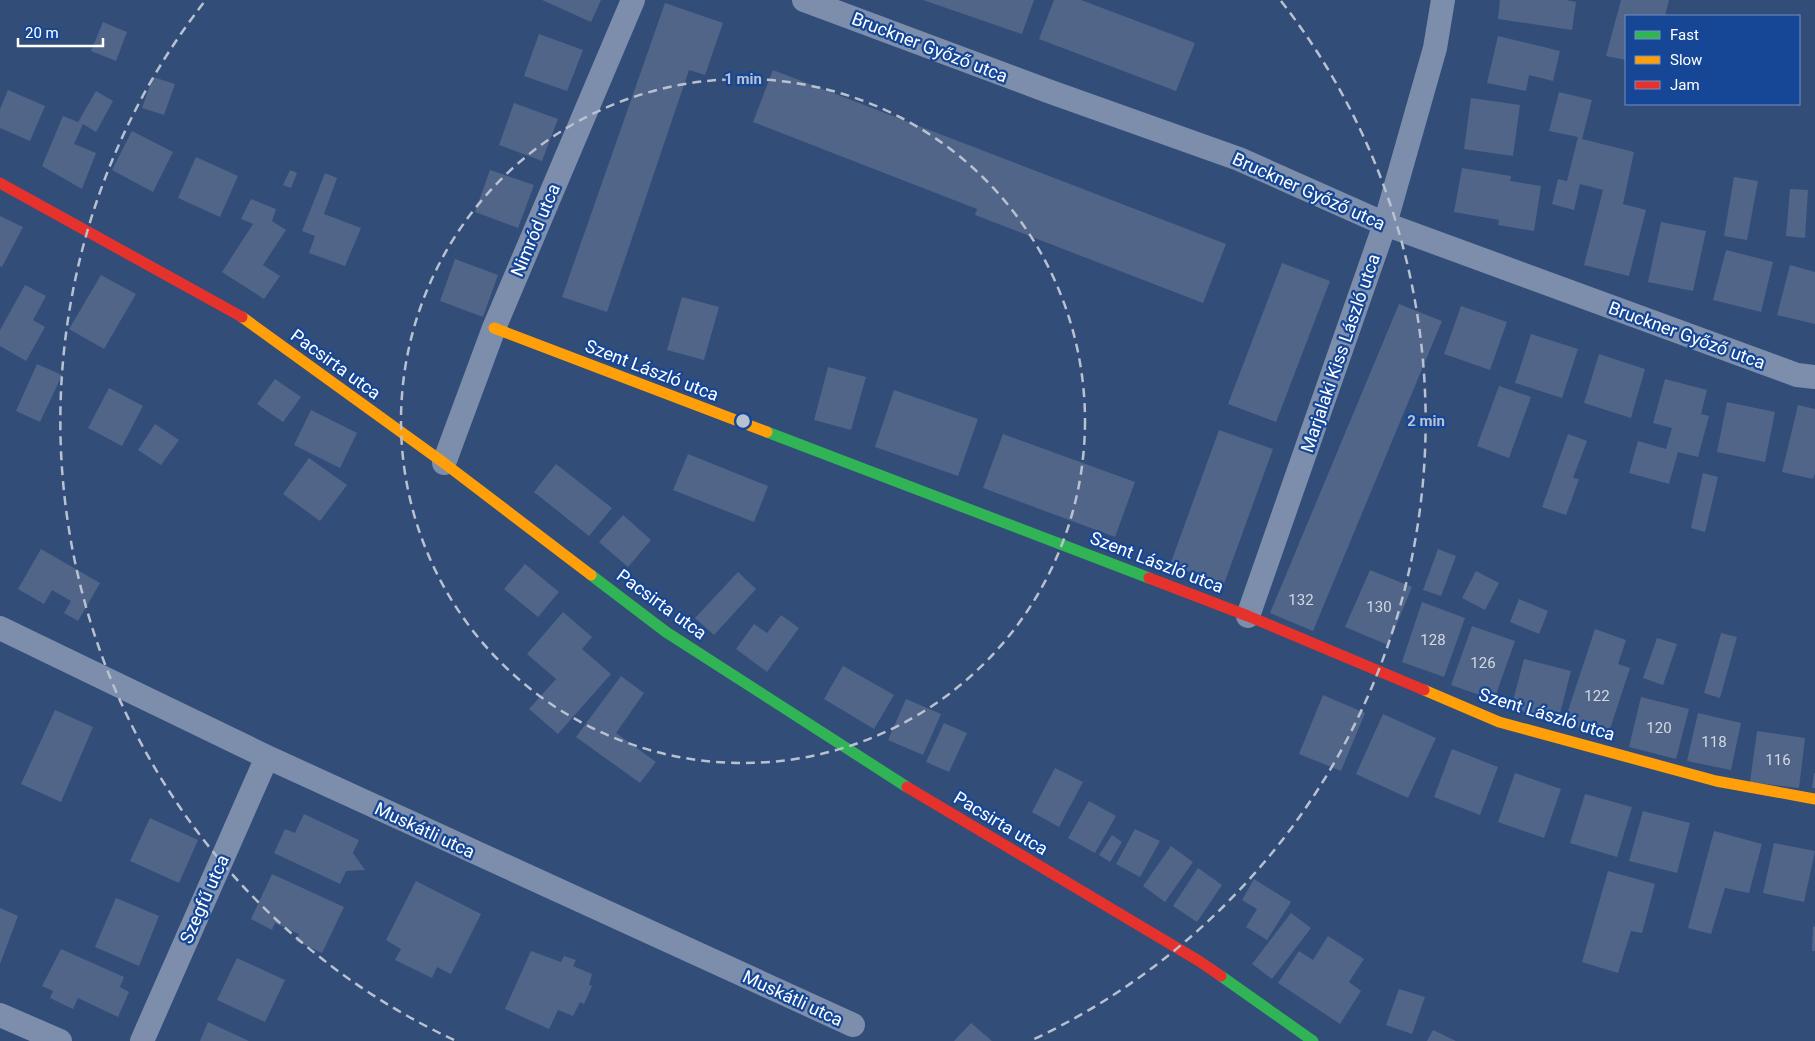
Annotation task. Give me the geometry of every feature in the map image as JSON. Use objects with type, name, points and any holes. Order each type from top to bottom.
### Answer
[{"type":"street","name":"Nimród utca","points":[[444,463],[494,328],[633,0]]},
{"type":"street","name":"Bruckner Győző utca","points":[[804,0],[1048,92],[1239,159],[1385,224],[1797,375],[1815,377]]},
{"type":"street","name":"Marjalaki Kiss László utca","points":[[1248,616],[1385,224],[1434,48],[1443,0]]},
{"type":"street","name":"Pacsirta utca","points":[[0,183],[240,316],[444,463],[666,632],[902,784],[1199,961],[1313,1041]]},
{"type":"street","name":"Szent László utca","points":[[494,328],[1248,616],[1499,722],[1716,781],[1815,799]]},
{"type":"street","name":"Muskátli utca","points":[[0,628],[267,757],[853,1025]]},
{"type":"street","name":"Szegfű utca","points":[[142,1041],[267,757]]},
{"type":"street","points":[[0,1015],[60,1041]]},
{"type":"building","points":[[542,0],[601,0],[591,22]]},
{"type":"building","points":[[923,0],[1034,0],[1022,34]]},
{"type":"building","points":[[1054,0],[1081,0],[1195,43],[1176,91],[1039,39]]},
{"type":"building","points":[[1500,0],[1566,0],[1576,2],[1572,30],[1498,19]]},
{"type":"building","points":[[1621,0],[1669,0],[1665,15],[1625,15],[1625,60],[1606,56]]},
{"type":"building","points":[[665,3],[723,23],[705,75],[689,70],[607,312],[562,297]]},
{"type":"building","points":[[103,22],[127,32],[116,61],[91,51]]},
{"type":"building","points":[[539,34],[583,50],[567,91],[524,76]]},
{"type":"building","points":[[1498,36],[1560,51],[1553,81],[1529,75],[1526,91],[1487,83]]},
{"type":"building","points":[[773,70],[1226,244],[1203,303],[975,215],[977,209],[753,122]]},
{"type":"building","points":[[153,77],[175,84],[164,115],[142,108]]},
{"type":"building","points":[[8,90],[45,106],[30,141],[0,128],[0,109]]},
{"type":"building","points":[[96,91],[113,101],[96,132],[83,124],[74,144],[96,153],[82,189],[42,166],[63,116],[78,122]]},
{"type":"building","points":[[1559,92],[1592,100],[1582,139],[1634,152],[1623,204],[1646,210],[1629,276],[1584,265],[1603,190],[1580,184],[1574,210],[1552,204],[1558,179],[1567,181],[1578,137],[1549,131]]},
{"type":"building","points":[[1471,98],[1520,105],[1513,156],[1464,149]]},
{"type":"building","points":[[514,103],[558,119],[542,161],[499,145]]},
{"type":"building","points":[[132,131],[173,152],[153,192],[112,170]]},
{"type":"building","points":[[196,157],[238,176],[220,217],[178,198]]},
{"type":"building","points":[[1462,168],[1511,176],[1510,181],[1541,186],[1534,231],[1498,225],[1499,220],[1454,212]]},
{"type":"building","points":[[290,170],[297,173],[291,188],[283,185]]},
{"type":"building","points":[[490,170],[534,185],[518,228],[475,212]]},
{"type":"building","points":[[325,173],[337,178],[324,214],[361,228],[345,266],[309,253],[315,236],[302,231]]},
{"type":"building","points":[[1734,177],[1758,181],[1747,240],[1724,236]]},
{"type":"building","points":[[1790,189],[1808,190],[1805,238],[1786,236]]},
{"type":"building","points":[[251,199],[276,209],[272,221],[286,230],[263,265],[280,276],[264,299],[222,272],[253,224],[241,219]]},
{"type":"building","points":[[0,216],[23,227],[2,267],[0,266]]},
{"type":"building","points":[[1661,222],[1706,231],[1693,291],[1648,282]]},
{"type":"building","points":[[1726,250],[1773,262],[1761,312],[1713,300]]},
{"type":"building","points":[[455,259],[498,275],[483,317],[440,301]]},
{"type":"building","points":[[1282,263],[1330,281],[1276,422],[1228,404]]},
{"type":"building","points":[[1790,265],[1815,272],[1815,324],[1777,315]]},
{"type":"building","points":[[101,275],[136,294],[104,349],[69,329]]},
{"type":"building","points":[[25,285],[46,296],[33,320],[45,327],[26,361],[0,346],[0,330]]},
{"type":"building","points":[[682,297],[719,307],[704,360],[667,350]]},
{"type":"building","points":[[1399,304],[1442,321],[1313,631],[1270,613]]},
{"type":"building","points":[[1461,306],[1507,322],[1490,370],[1444,354]]},
{"type":"building","points":[[1531,334],[1578,349],[1562,398],[1515,383]]},
{"type":"building","points":[[1599,354],[1645,369],[1631,418],[1584,403]]},
{"type":"building","points":[[37,364],[62,375],[40,422],[16,411]]},
{"type":"building","points":[[828,367],[866,377],[851,430],[814,420]]},
{"type":"building","points":[[275,379],[301,397],[283,422],[257,404]]},
{"type":"building","points":[[1665,379],[1707,390],[1701,414],[1709,416],[1698,457],[1678,452],[1669,484],[1629,473],[1638,441],[1666,449],[1672,428],[1653,423]]},
{"type":"building","points":[[1499,386],[1531,397],[1509,458],[1477,446]]},
{"type":"building","points":[[109,388],[143,406],[122,446],[88,428]]},
{"type":"building","points":[[894,390],[978,419],[958,476],[875,447]]},
{"type":"building","points":[[1727,402],[1775,412],[1765,462],[1717,452]]},
{"type":"building","points":[[1798,405],[1815,409],[1815,473],[1813,479],[1782,472]]},
{"type":"building","points":[[311,410],[357,433],[340,468],[294,445]]},
{"type":"building","points":[[155,424],[179,440],[161,465],[138,450]]},
{"type":"building","points":[[1219,430],[1273,449],[1224,584],[1170,565]]},
{"type":"building","points":[[1003,434],[1135,482],[1115,537],[983,488]]},
{"type":"building","points":[[1568,434],[1587,441],[1573,478],[1579,479],[1566,515],[1542,507]]},
{"type":"building","points":[[688,454],[768,486],[754,522],[673,490]]},
{"type":"building","points":[[309,458],[347,485],[320,521],[283,494]]},
{"type":"building","points":[[556,464],[612,508],[589,536],[534,492]]},
{"type":"building","points":[[1703,473],[1718,477],[1705,532],[1691,528]]},
{"type":"building","points":[[623,515],[651,540],[628,567],[599,542]]},
{"type":"building","points":[[41,549],[100,583],[78,621],[64,613],[71,601],[52,590],[44,604],[18,589]]},
{"type":"building","points":[[1438,549],[1456,556],[1441,596],[1423,590]]},
{"type":"building","points":[[525,564],[559,592],[538,617],[504,589]]},
{"type":"building","points":[[1370,570],[1412,587],[1388,645],[1345,627]]},
{"type":"building","points":[[1476,571],[1499,583],[1485,610],[1462,598]]},
{"type":"building","points":[[738,572],[756,589],[714,635],[695,618]]},
{"type":"building","points":[[1519,599],[1548,611],[1539,634],[1510,622]]},
{"type":"building","points":[[1422,602],[1465,618],[1444,677],[1402,662]]},
{"type":"building","points":[[563,612],[592,637],[582,649],[611,674],[558,734],[529,709],[556,679],[527,654]]},
{"type":"building","points":[[781,615],[799,628],[767,672],[736,649],[754,624],[767,633]]},
{"type":"building","points":[[1472,626],[1515,641],[1494,700],[1451,685]]},
{"type":"building","points":[[1595,629],[1626,640],[1618,664],[1630,668],[1607,738],[1564,723]]},
{"type":"building","points":[[1721,633],[1737,637],[1720,698],[1704,693]]},
{"type":"building","points":[[1657,638],[1677,644],[1663,685],[1643,678]]},
{"type":"building","points":[[1524,659],[1571,671],[1558,721],[1511,708]]},
{"type":"building","points":[[843,666],[894,695],[874,729],[824,699]]},
{"type":"building","points":[[621,676],[644,693],[616,733],[656,762],[640,783],[576,737]]},
{"type":"building","points":[[1323,695],[1365,713],[1341,771],[1299,754]]},
{"type":"building","points":[[1641,697],[1689,709],[1676,759],[1629,747]]},
{"type":"building","points":[[906,699],[941,714],[923,755],[888,740]]},
{"type":"building","points":[[55,710],[93,727],[61,802],[21,784]]},
{"type":"building","points":[[1698,713],[1741,723],[1731,770],[1687,761]]},
{"type":"building","points":[[1383,714],[1436,738],[1408,798],[1356,774]]},
{"type":"building","points":[[944,723],[967,733],[949,772],[926,762]]},
{"type":"building","points":[[1757,731],[1805,738],[1799,788],[1750,782]]},
{"type":"building","points":[[1452,749],[1498,767],[1480,815],[1434,797]]},
{"type":"building","points":[[1055,768],[1083,782],[1059,827],[1032,812]]},
{"type":"building","points":[[1515,773],[1561,789],[1544,838],[1498,822]]},
{"type":"building","points":[[1814,773],[1815,788],[1812,788]]},
{"type":"building","points":[[1585,794],[1632,807],[1617,857],[1570,843]]},
{"type":"building","points":[[1089,801],[1116,816],[1095,853],[1068,838]]},
{"type":"building","points":[[1643,811],[1690,823],[1677,873],[1629,861]]},
{"type":"building","points":[[304,814],[359,840],[353,853],[365,870],[346,871],[340,884],[274,853],[285,829],[295,833]]},
{"type":"building","points":[[150,818],[198,840],[179,883],[130,861]]},
{"type":"building","points":[[1135,829],[1160,841],[1140,877],[1116,864]]},
{"type":"building","points":[[1714,831],[1762,844],[1749,893],[1725,888],[1711,934],[1688,928]]},
{"type":"building","points":[[1112,835],[1122,842],[1110,862],[1099,855]]},
{"type":"building","points":[[1774,843],[1815,851],[1804,902],[1763,893]]},
{"type":"building","points":[[1171,846],[1193,862],[1165,902],[1143,886]]},
{"type":"building","points":[[1198,868],[1222,885],[1197,922],[1173,906]]},
{"type":"building","points":[[1608,871],[1655,884],[1642,933],[1631,931],[1618,973],[1582,962]]},
{"type":"building","points":[[272,874],[344,907],[322,953],[296,941],[299,934],[275,923],[272,930],[251,919]]},
{"type":"building","points":[[1254,879],[1291,902],[1267,940],[1246,927],[1257,909],[1242,900]]},
{"type":"building","points":[[416,881],[481,914],[451,974],[437,967],[432,978],[395,960],[401,949],[386,940]]},
{"type":"building","points":[[116,898],[159,916],[139,966],[95,947]]},
{"type":"building","points":[[0,908],[18,916],[0,964]]},
{"type":"building","points":[[1291,913],[1311,928],[1272,979],[1252,964]]},
{"type":"building","points":[[1813,926],[1815,927],[1815,951],[1812,951]]},
{"type":"building","points":[[1328,936],[1364,959],[1349,982],[1361,991],[1340,1024],[1278,983],[1299,951],[1313,960]]},
{"type":"building","points":[[61,949],[124,977],[120,987],[129,992],[118,1017],[78,998],[73,1009],[50,998],[53,991],[42,986]]},
{"type":"building","points":[[531,951],[561,962],[564,956],[576,960],[573,966],[592,974],[589,985],[592,986],[584,1004],[580,1002],[573,1016],[558,1010],[549,1029],[505,1009]]},
{"type":"building","points":[[237,958],[285,980],[265,1022],[217,1000]]},
{"type":"building","points":[[1399,989],[1425,997],[1412,1034],[1386,1025]]},
{"type":"building","points":[[208,1022],[249,1041],[200,1041]]},
{"type":"building","points":[[971,1023],[992,1041],[954,1041]]},
{"type":"building","points":[[1433,1030],[1456,1041],[1427,1041]]},
{"type":"traffic: fast","points":[[767,432],[1149,578]]},
{"type":"traffic: fast","points":[[591,575],[666,632],[907,787]]},
{"type":"traffic: fast","points":[[1221,976],[1313,1041]]},
{"type":"traffic: slow","points":[[242,317],[444,463],[591,575]]},
{"type":"traffic: slow","points":[[494,328],[767,432]]},
{"type":"traffic: slow","points":[[1424,690],[1499,722],[1716,781],[1815,799]]},
{"type":"traffic: jam","points":[[0,183],[242,317]]},
{"type":"traffic: jam","points":[[1149,578],[1248,616],[1424,690]]},
{"type":"traffic: jam","points":[[907,787],[1199,961],[1221,976]]}]
